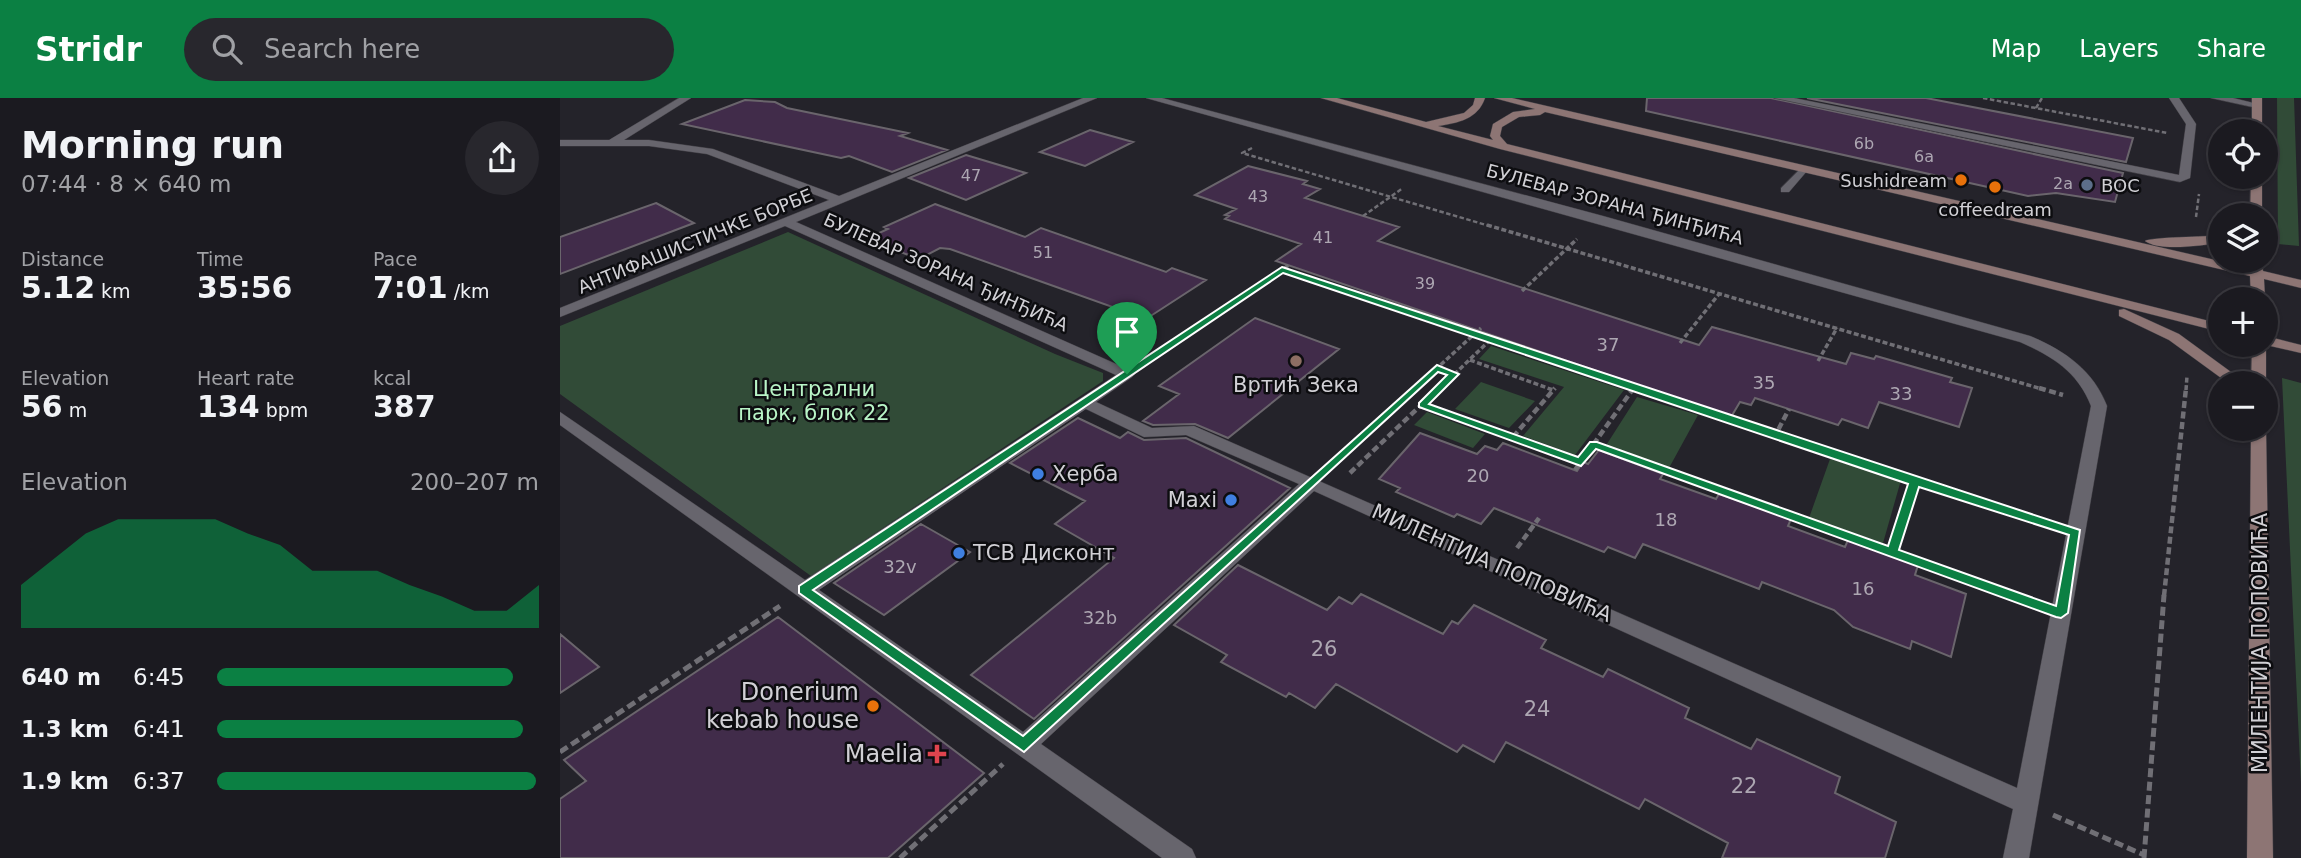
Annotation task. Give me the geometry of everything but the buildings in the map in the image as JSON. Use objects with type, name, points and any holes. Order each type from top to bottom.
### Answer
[{"type":"street","points":[[560,143],[613,142],[686,98]]},
{"type":"street","name":"БУЛЕВАР ЗОРАНА ЂИНЂИЋА","points":[[613,142],[649,143],[709,151],[842,201],[1092,98]]},
{"type":"street","name":"БУЛЕВАР ЗОРАНА ЂИНЂИЋА","points":[[1151,98],[1599,219],[2025,339],[2065,360],[2088,382],[2099,406]]},
{"type":"street","name":"БУЛЕВАР ЗОРАНА ЂИНЂИЋА","points":[[1326,98],[1504,147],[2208,325]]},
{"type":"street","points":[[1420,122],[1461,118],[1476,108],[1480,98]]},
{"type":"street","points":[[1499,98],[2091,236],[2208,258]]},
{"type":"street","points":[[1779,98],[2171,179],[2184,178],[2190,138],[2190,121],[2174,98]]},
{"type":"street","points":[[2216,98],[2257,101],[2257,119]]},
{"type":"street","points":[[1504,147],[1495,131],[1502,122],[1517,114],[1557,112]]},
{"type":"street","points":[[1785,190],[1803,169]]},
{"type":"street","name":"АНТИФАШИСТИЧКЕ БОРБЕ","points":[[560,313],[842,201]]},
{"type":"street","name":"БУЛЕВАР ЗОРАНА ЂИНЂИЋА","points":[[788,223],[1127,374]]},
{"type":"street","points":[[2091,236],[2190,243],[2208,241]]},
{"type":"street","points":[[2272,273],[2301,284]]},
{"type":"street","points":[[2065,290],[2174,337],[2221,371]]},
{"type":"street","points":[[2278,343],[2301,349]]},
{"type":"street","points":[[804,590],[1127,374]]},
{"type":"street","name":"МИЛЕНТИЈА ПОПОВИЋА","points":[[1084,402],[1150,433],[1188,430],[2027,804]]},
{"type":"street","points":[[2016,858],[2099,406]]},
{"type":"street","points":[[560,417],[1183,858]]},
{"type":"street","name":"МИЛЕНТИЈА ПОПОВИЋА","points":[[2259,441],[2260,858]]},
{"type":"street","points":[[1024,745],[1312,483]]},
{"type":"path","points":[[1983,98],[2190,138]]},
{"type":"path","points":[[2036,108],[2042,98]]},
{"type":"path","points":[[1280,133],[1242,153],[2099,406]]},
{"type":"path","points":[[1363,216],[1392,196]]},
{"type":"path","points":[[1522,291],[1599,219]]},
{"type":"path","points":[[1127,374],[1289,265]]},
{"type":"path","points":[[1282,270],[1642,392],[2076,533]]},
{"type":"path","points":[[1680,343],[1719,293]]},
{"type":"path","points":[[1312,483],[1481,328]]},
{"type":"path","points":[[1818,361],[1837,328]]},
{"type":"path","points":[[2027,804],[2144,857],[2163,603],[2187,375],[2170,351],[2174,337]]},
{"type":"path","points":[[1351,473],[1489,341]]},
{"type":"path","points":[[1470,359],[1555,388],[1513,437]]},
{"type":"path","points":[[1437,368],[1454,374]]},
{"type":"path","points":[[1642,392],[1648,385]]},
{"type":"path","points":[[1575,470],[1633,389]]},
{"type":"path","points":[[1422,405],[1581,462]]},
{"type":"path","points":[[1775,436],[1789,409]]},
{"type":"path","points":[[1594,444],[2061,613]]},
{"type":"path","points":[[1892,552],[1915,482]]},
{"type":"path","points":[[1502,568],[1539,518]]},
{"type":"path","points":[[560,752],[804,590]]},
{"type":"path","points":[[900,858],[1024,745]]},
{"type":"green space","points":[[2277,98],[2294,98],[2299,246],[2278,244]]},
{"type":"green space","name":"Централни парк, блок 22","points":[[788,232],[1055,354],[1103,373],[1103,381],[811,576],[560,394],[560,326]]},
{"type":"green space","points":[[1491,346],[1624,390],[1575,455],[1523,436],[1564,387],[1479,359]]},
{"type":"green space","points":[[2282,378],[2301,383],[2301,784]]},
{"type":"green space","points":[[1481,382],[1535,401],[1509,428],[1455,409]]},
{"type":"green space","points":[[1637,397],[1698,415],[1669,468],[1605,447]]},
{"type":"green space","points":[[1427,412],[1485,434],[1473,448],[1414,425]]},
{"type":"green space","points":[[1830,459],[1901,480],[1883,543],[1809,518]]},
{"type":"place","name":"Sushidream","points":[[1961,180]]},
{"type":"place","name":"BOC","points":[[2087,185]]},
{"type":"place","name":"coffeedream","points":[[1995,187]]},
{"type":"place","name":"Вртић Зека","points":[[1296,361]]},
{"type":"place","name":"Херба","points":[[1038,474]]},
{"type":"place","name":"Maxi","points":[[1231,500]]},
{"type":"place","name":"ТСВ Дисконт","points":[[959,553]]},
{"type":"place","name":"Donerium kebab house","points":[[873,706]]},
{"type":"place","name":"Maelia","points":[[937,754]]},
{"type":"route","points":[[1127,374],[804,590],[1024,745],[1437,368],[1454,374],[1422,405],[1581,462],[1594,444],[1892,552],[1915,482],[2076,533],[2061,613],[1892,552],[1915,482],[1282,270],[1127,374]]}]
